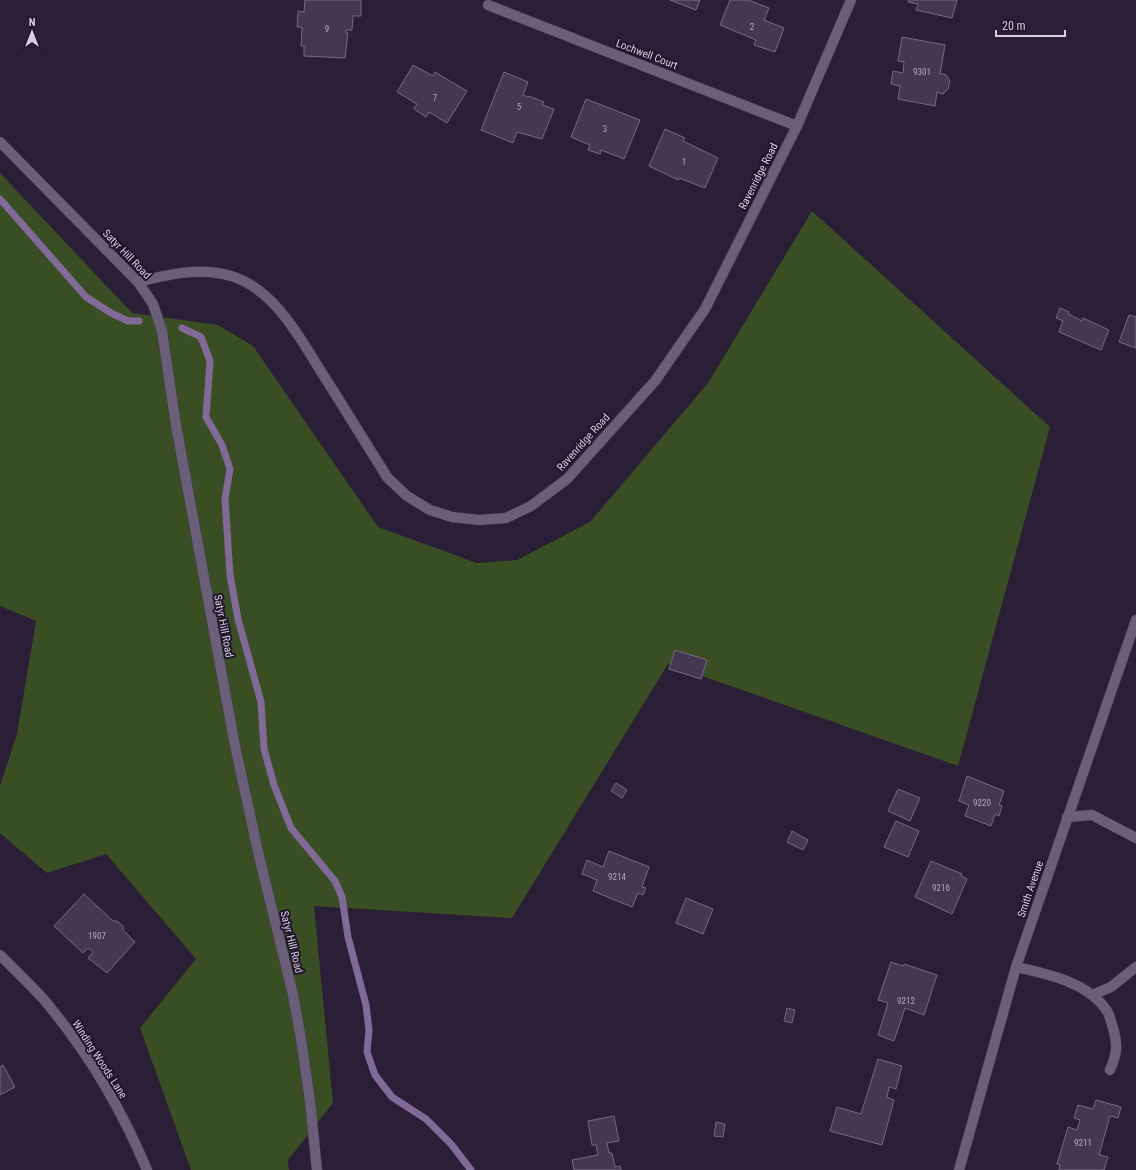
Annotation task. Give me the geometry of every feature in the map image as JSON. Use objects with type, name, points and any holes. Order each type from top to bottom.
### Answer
[{"type":"street","name":"Ravenridge Road","points":[[138,282],[173,273],[204,271],[231,276],[255,288],[276,308],[296,333],[387,477],[407,496],[430,510],[452,518],[479,520],[506,518],[531,506],[567,479],[655,381],[705,309],[797,126],[852,0]]},
{"type":"street","name":"Lochwell Court","points":[[488,5],[797,126]]},
{"type":"street","name":"Satyr Hill Road","points":[[0,142],[138,282],[146,292],[157,314],[162,331],[176,425],[235,746],[259,856],[293,995],[301,1039],[317,1170]]},
{"type":"street","name":"Smith Avenue","points":[[959,1170],[1016,967],[1136,620]]},
{"type":"street","points":[[1067,817],[1092,815],[1136,838]]},
{"type":"street","name":"Winding Woods Lane","points":[[0,955],[44,1000],[76,1040],[106,1087],[132,1136],[147,1170]]},
{"type":"street","points":[[1016,967],[1073,984],[1092,995],[1108,1012],[1115,1036],[1116,1055],[1110,1070]]},
{"type":"street","points":[[1092,995],[1111,987],[1136,967]]},
{"type":"green space","points":[[0,173],[132,313],[218,325],[253,346],[378,527],[477,563],[517,560],[590,522],[708,383],[812,211],[1050,427],[958,766],[668,664],[512,918],[314,906],[333,1103],[288,1160],[289,1170],[191,1170],[140,1028],[196,959],[106,854],[47,873],[0,833],[0,786],[17,734],[36,621],[0,606]]},
{"type":"building","points":[[305,0],[361,0],[361,16],[353,16],[352,30],[346,30],[346,33],[348,33],[345,58],[304,56],[304,46],[301,46],[302,27],[297,27],[298,11],[304,12]]},
{"type":"building","points":[[670,0],[700,0],[696,10]]},
{"type":"building","points":[[730,0],[748,0],[769,8],[764,20],[784,28],[775,52],[754,45],[756,40],[720,25]]},
{"type":"building","points":[[909,0],[957,0],[952,18],[916,10],[918,4],[908,2]]},
{"type":"building","points":[[902,37],[945,45],[940,74],[945,74],[950,81],[948,89],[943,94],[937,92],[935,106],[898,99],[900,86],[891,84],[893,71],[903,73],[904,62],[898,61]]},
{"type":"building","points":[[413,65],[433,76],[435,72],[467,91],[447,123],[429,112],[426,117],[414,109],[417,104],[397,92]]},
{"type":"building","points":[[504,72],[528,82],[523,95],[544,102],[542,105],[554,109],[542,139],[517,132],[513,143],[481,130]]},
{"type":"building","points":[[586,99],[640,120],[624,159],[601,150],[600,154],[588,150],[590,145],[571,137]]},
{"type":"building","points":[[665,129],[685,138],[683,141],[718,158],[705,188],[679,178],[678,180],[649,166]]},
{"type":"building","points":[[1060,308],[1082,321],[1083,318],[1109,330],[1101,350],[1059,332],[1063,321],[1056,318]]},
{"type":"building","points":[[1129,315],[1136,317],[1136,348],[1119,342]]},
{"type":"building","points":[[675,650],[707,660],[701,679],[669,669]]},
{"type":"building","points":[[967,776],[1004,791],[999,805],[1002,806],[999,816],[995,814],[991,826],[965,816],[969,805],[959,801]]},
{"type":"building","points":[[616,783],[627,790],[622,798],[611,791]]},
{"type":"building","points":[[898,789],[920,798],[910,821],[888,811]]},
{"type":"building","points":[[896,821],[919,831],[908,857],[884,847]]},
{"type":"building","points":[[792,831],[808,840],[803,850],[787,842]]},
{"type":"building","points":[[609,851],[649,867],[642,887],[646,888],[643,895],[638,893],[632,907],[593,891],[597,880],[582,874],[587,860],[603,867]]},
{"type":"building","points":[[931,861],[962,874],[961,876],[967,879],[952,914],[915,897]]},
{"type":"building","points":[[84,894],[113,921],[117,921],[123,926],[123,930],[135,942],[107,973],[88,958],[93,952],[88,948],[83,953],[54,926]]},
{"type":"building","points":[[686,898],[713,909],[703,934],[676,923]]},
{"type":"building","points":[[891,962],[903,966],[904,964],[937,975],[924,1015],[905,1008],[894,1041],[878,1035],[888,1003],[878,1000]]},
{"type":"building","points":[[787,1008],[795,1010],[792,1023],[784,1021]]},
{"type":"building","points":[[878,1059],[902,1066],[896,1089],[889,1087],[887,1097],[894,1100],[882,1145],[830,1131],[837,1107],[861,1114]]},
{"type":"building","points":[[3,1065],[15,1087],[0,1095],[0,1067]]},
{"type":"building","points":[[1096,1100],[1121,1107],[1118,1118],[1110,1116],[1099,1155],[1108,1157],[1104,1170],[1059,1170],[1060,1165],[1057,1164],[1068,1127],[1077,1130],[1080,1120],[1074,1118],[1078,1105],[1093,1109]]},
{"type":"building","points":[[614,1116],[619,1141],[607,1143],[609,1153],[612,1153],[615,1167],[620,1166],[621,1170],[574,1170],[572,1160],[598,1155],[596,1145],[592,1145],[588,1121]]},
{"type":"building","points":[[716,1122],[725,1124],[723,1137],[714,1136]]},
{"type":"waterway","points":[[0,199],[86,297],[111,313],[128,321],[139,321]]},
{"type":"waterway","points":[[182,328],[201,337],[210,361],[206,417],[222,445],[230,469],[225,499],[230,575],[238,619],[261,702],[264,749],[274,785],[291,828],[335,881],[342,897],[348,937],[366,1005],[369,1030],[367,1052],[375,1075],[392,1097],[426,1119],[451,1144],[471,1170]]}]
